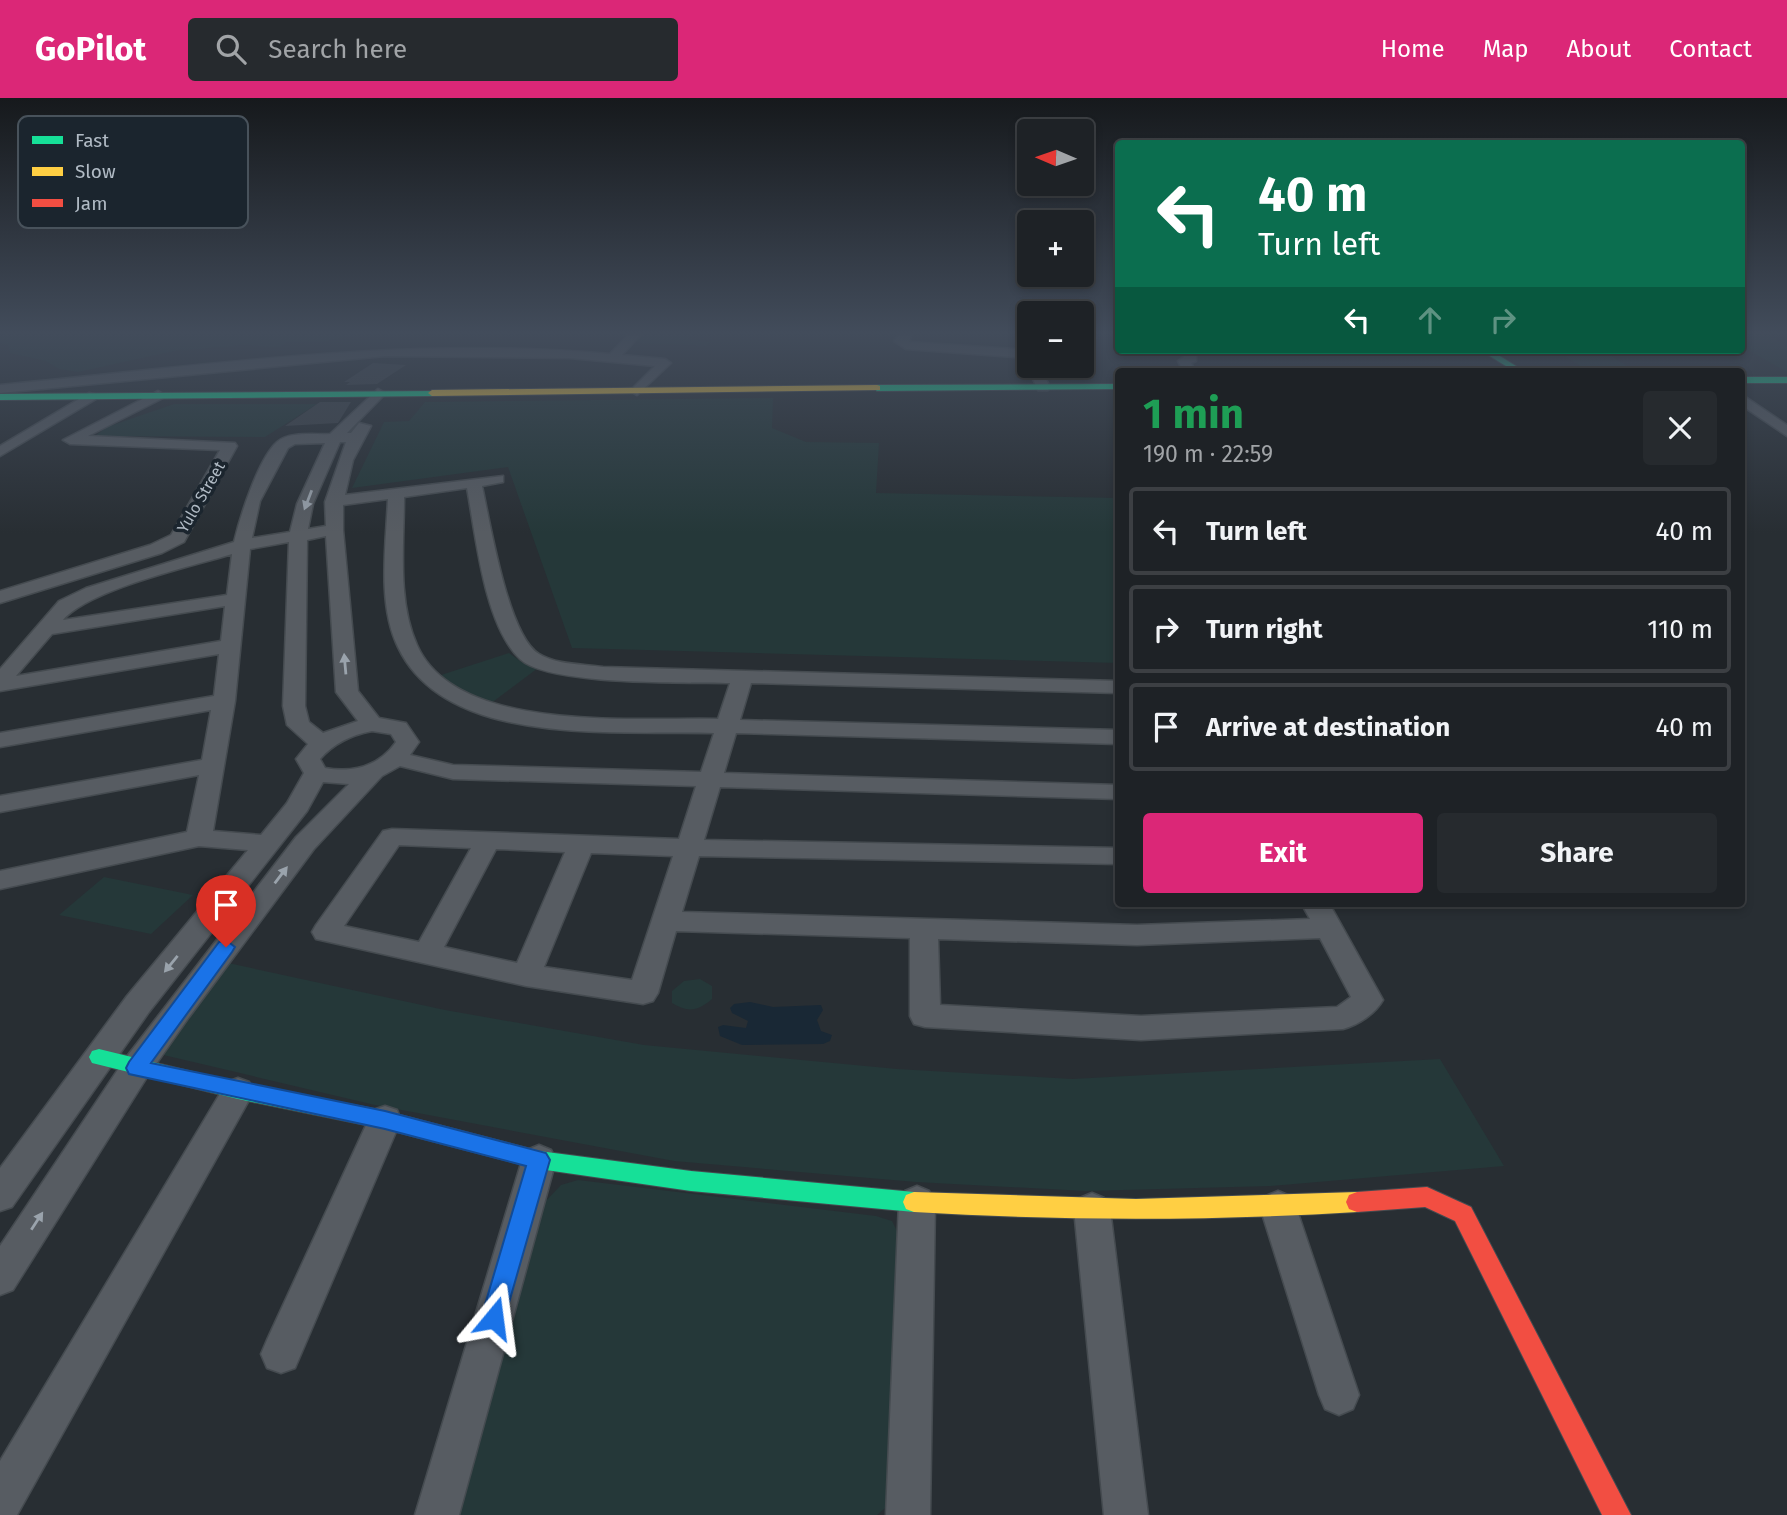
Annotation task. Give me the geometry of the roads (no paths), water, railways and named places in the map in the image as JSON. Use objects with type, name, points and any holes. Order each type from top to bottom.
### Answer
[{"type":"main road","points":[[10,401],[30,407],[39,416],[34,422]]},
{"type":"main road","points":[[57,419],[129,401]]},
{"type":"main road","points":[[99,1056],[136,1068],[238,1091],[385,1120],[539,1160],[691,1181],[917,1202],[1092,1209],[1278,1207],[1427,1197],[1463,1214],[1617,1515]]},
{"type":"street","points":[[0,443],[69,401]]},
{"type":"street","points":[[0,452],[86,401]]},
{"type":"street","name":"Yulo Street","points":[[0,597],[156,549],[178,538],[230,446],[70,440],[143,401]]},
{"type":"street","points":[[369,401],[347,422],[334,502],[334,530],[348,692],[372,724]]},
{"type":"street","points":[[320,742],[298,725],[294,706],[298,535],[305,504],[345,437],[389,401]]},
{"type":"street","points":[[1745,401],[1787,432]]},
{"type":"street","points":[[199,838],[224,701],[242,545],[252,501],[282,445],[292,440],[345,437]]},
{"type":"street","points":[[334,502],[497,479]]},
{"type":"street","points":[[474,483],[509,632],[528,657],[603,673],[1115,687]]},
{"type":"street","points":[[396,494],[398,603],[405,646],[424,676],[446,694],[488,713],[530,721],[1115,737]]},
{"type":"street","points":[[0,684],[66,606],[93,592],[242,545],[334,530]]},
{"type":"street","points":[[46,629],[236,599]]},
{"type":"street","points":[[0,684],[230,646]]},
{"type":"street","points":[[742,678],[709,781],[689,848],[643,993],[526,975],[326,932],[392,837],[689,848],[1115,856]]},
{"type":"street","points":[[0,740],[224,701]]},
{"type":"street","points":[[0,1278],[136,1068],[305,843],[372,774],[398,759],[408,742],[398,728],[372,724],[344,730],[320,742],[308,759],[316,773],[340,779],[372,774]]},
{"type":"street","points":[[398,759],[453,772],[1115,792]]},
{"type":"street","points":[[0,804],[213,765]]},
{"type":"street","points":[[0,1196],[99,1056],[298,806],[316,773]]},
{"type":"street","points":[[0,880],[199,838],[268,844]]},
{"type":"street","points":[[426,954],[488,841]]},
{"type":"street","points":[[526,975],[582,845]]},
{"type":"street","points":[[666,920],[924,928],[1137,935],[1322,915],[1368,1000],[1343,1018],[1141,1028],[925,1016],[924,928]]},
{"type":"street","points":[[0,1502],[238,1091]]},
{"type":"street","points":[[281,1354],[385,1120]]},
{"type":"street","points":[[437,1515],[539,1160]]},
{"type":"street","points":[[908,1515],[917,1202]]},
{"type":"street","points":[[1278,1207],[1339,1395]]},
{"type":"street","points":[[1092,1209],[1126,1515]]},
{"type":"water","points":[[750,1002],[773,1007],[821,1005],[823,1010],[817,1020],[821,1031],[832,1035],[830,1041],[823,1044],[742,1045],[720,1036],[718,1027],[723,1025],[746,1028],[748,1021],[732,1013],[730,1008],[734,1004]]}]
